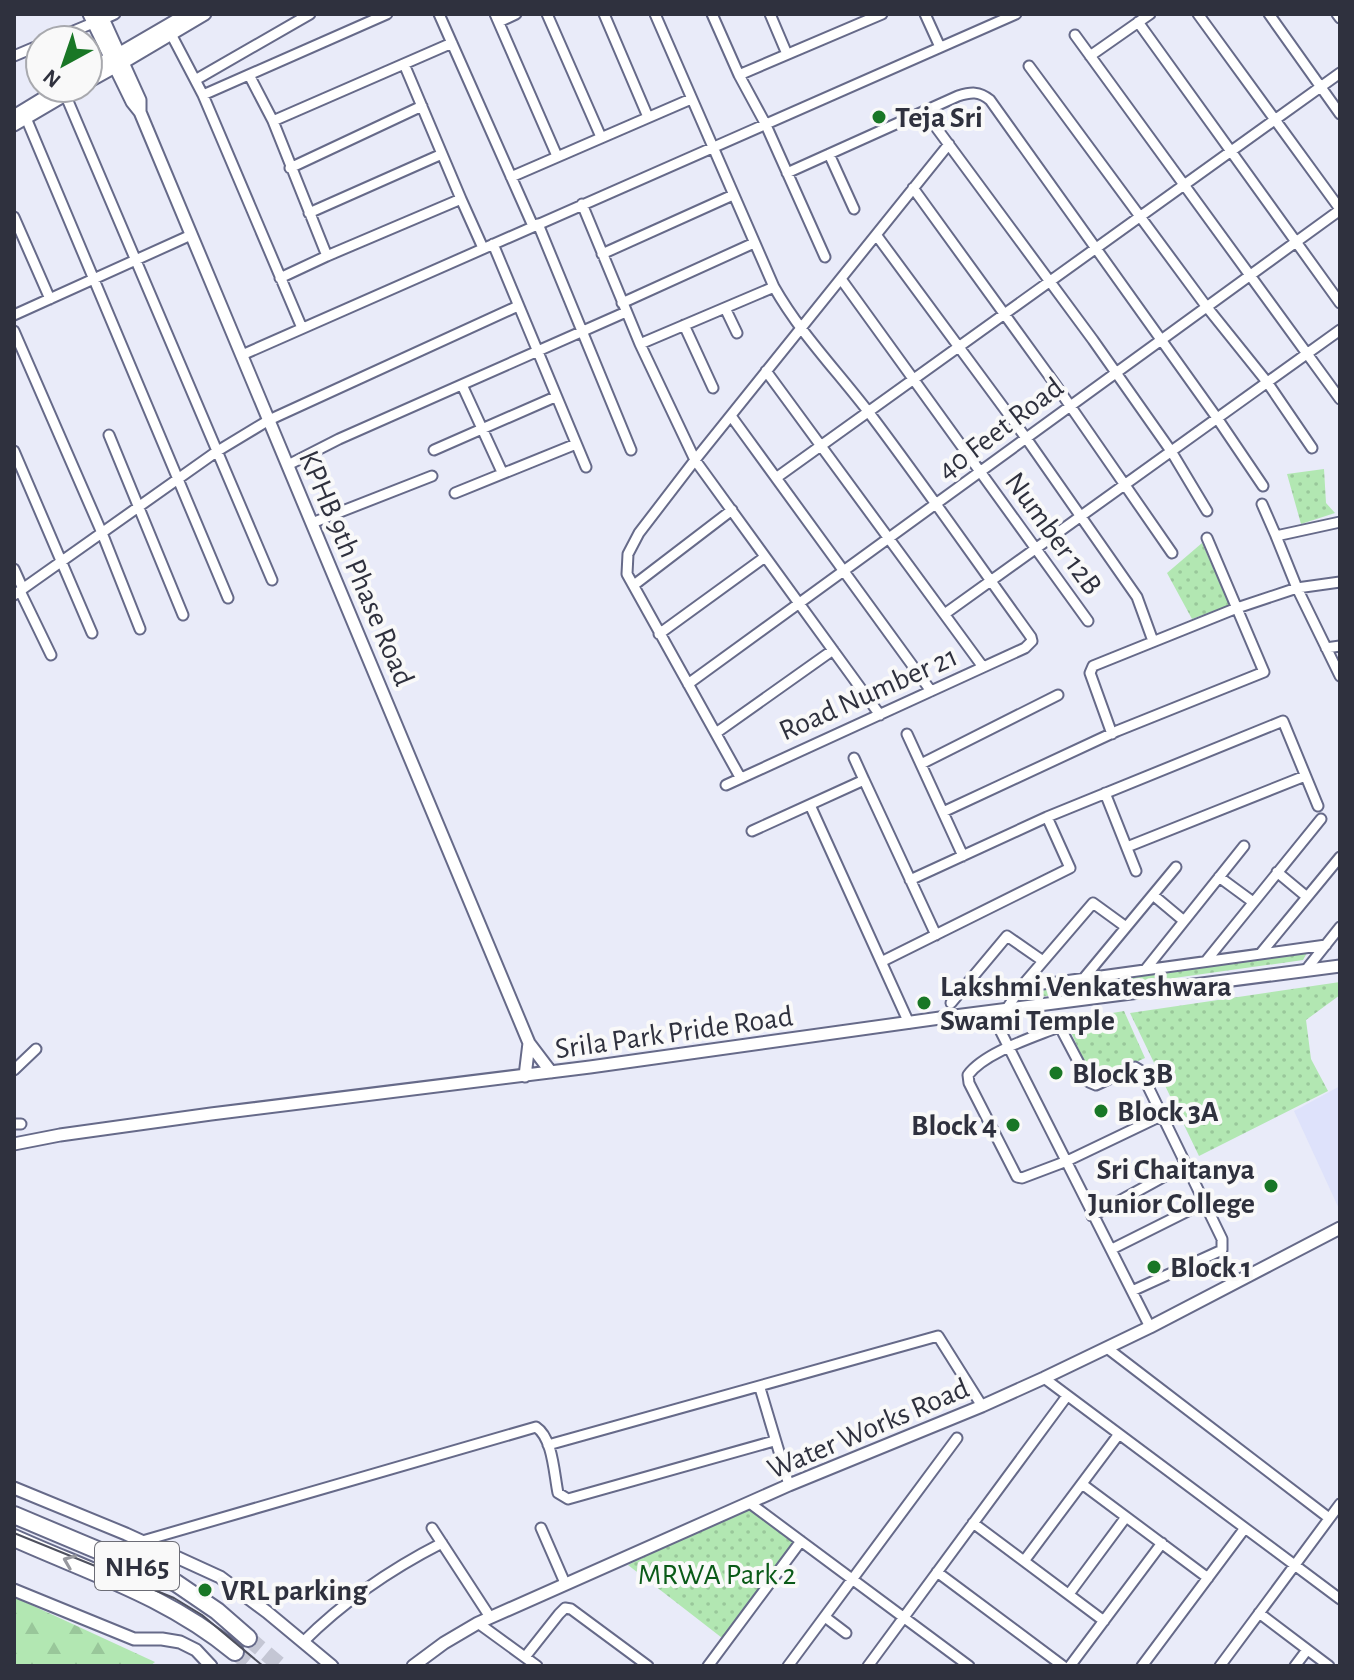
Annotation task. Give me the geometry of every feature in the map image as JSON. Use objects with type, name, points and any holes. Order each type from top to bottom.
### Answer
[{"type":"highway","points":[[17,1539],[21,1519]]},
{"type":"highway","name":"NH65","points":[[21,1519],[176,1583],[248,1638]]},
{"type":"highway","name":"NH65","points":[[17,1539],[170,1606],[205,1627],[235,1652]]},
{"type":"street","points":[[97,18],[115,14]]},
{"type":"street","points":[[104,70],[187,14]]},
{"type":"street","points":[[104,65],[171,34],[205,14]]},
{"type":"street","points":[[197,79],[310,14]]},
{"type":"street","points":[[203,95],[387,14]]},
{"type":"street","points":[[439,14],[535,225],[631,450]]},
{"type":"street","points":[[516,14],[497,18],[557,156]]},
{"type":"street","points":[[547,14],[601,137]]},
{"type":"street","points":[[604,14],[648,117]]},
{"type":"street","points":[[655,14],[711,147],[786,309],[868,412],[990,581]]},
{"type":"street","points":[[712,14],[825,257]]},
{"type":"street","points":[[770,14],[787,54]]},
{"type":"street","points":[[739,75],[882,14]]},
{"type":"street","points":[[925,14],[940,47]]},
{"type":"street","points":[[986,14],[991,25]]},
{"type":"street","points":[[242,355],[1016,14]]},
{"type":"street","points":[[1090,56],[1150,14]]},
{"type":"street","points":[[1198,14],[1340,209]]},
{"type":"street","points":[[1269,14],[1340,114]]},
{"type":"street","name":"KPHB 9th Phase Road","points":[[97,18],[132,91],[140,100],[140,112],[529,1043],[551,1072]]},
{"type":"street","points":[[1138,22],[1340,303]]},
{"type":"street","points":[[171,34],[197,79],[302,328]]},
{"type":"street","points":[[1075,35],[1340,399]]},
{"type":"street","points":[[273,121],[452,43]]},
{"type":"street","points":[[404,64],[461,199],[518,306],[586,467]]},
{"type":"street","points":[[1029,66],[1206,306],[1267,382],[1312,448]]},
{"type":"street","points":[[776,478],[1340,73]]},
{"type":"street","points":[[249,75],[273,121],[327,256]]},
{"type":"street","points":[[787,173],[970,92],[983,94],[1161,339],[1263,486]]},
{"type":"street","points":[[511,177],[691,99]]},
{"type":"street","points":[[14,125],[20,117],[42,104]]},
{"type":"street","points":[[69,104],[272,580]]},
{"type":"street","points":[[290,168],[422,106]]},
{"type":"street","points":[[924,111],[1171,451],[1207,511]]},
{"type":"street","points":[[20,117],[93,279],[228,598]]},
{"type":"street","points":[[740,777],[634,585],[626,565],[628,554],[639,533],[695,460],[949,144]]},
{"type":"street","points":[[309,213],[442,154]]},
{"type":"street","points":[[829,154],[854,209]]},
{"type":"street","points":[[913,188],[1172,553]]},
{"type":"street","points":[[602,254],[733,195]]},
{"type":"street","points":[[280,278],[461,199]]},
{"type":"street","points":[[582,204],[624,308],[695,460],[880,715]]},
{"type":"street","name":"40 Feet Road","points":[[688,684],[1340,209]]},
{"type":"street","points":[[14,217],[50,299]]},
{"type":"street","points":[[14,315],[191,235]]},
{"type":"street","points":[[877,236],[1026,438],[1137,597],[1153,641]]},
{"type":"street","points":[[288,465],[339,439],[581,331],[754,243]]},
{"type":"street","name":"Number 12B","points":[[841,279],[1088,621]]},
{"type":"street","points":[[640,344],[774,287]]},
{"type":"street","points":[[19,592],[216,452],[269,420],[518,306]]},
{"type":"street","points":[[725,308],[737,333]]},
{"type":"street","points":[[684,325],[713,388]]},
{"type":"street","points":[[946,613],[1340,330]]},
{"type":"street","points":[[14,331],[140,629]]},
{"type":"street","points":[[766,371],[983,667]]},
{"type":"street","points":[[462,385],[502,472]]},
{"type":"street","points":[[434,450],[555,397]]},
{"type":"street","points":[[731,416],[931,691]]},
{"type":"street","points":[[109,435],[183,615]]},
{"type":"street","points":[[455,493],[576,444]]},
{"type":"street","points":[[14,451],[92,633]]},
{"type":"street","points":[[312,523],[432,476]]},
{"type":"street","points":[[1262,504],[1297,588],[1340,676]]},
{"type":"street","points":[[634,585],[732,510]]},
{"type":"street","points":[[1276,536],[1340,522]]},
{"type":"street","points":[[943,812],[1112,734],[1264,672],[1207,538]]},
{"type":"street","points":[[659,634],[765,557]]},
{"type":"street","points":[[14,569],[19,592],[51,655]]},
{"type":"street","name":"Road Number 21","points":[[726,785],[1029,645],[1031,637],[990,581]]},
{"type":"street","points":[[1112,734],[1090,673],[1091,668],[1237,608],[1297,588],[1340,582]]},
{"type":"street","points":[[1326,648],[1340,646]]},
{"type":"street","points":[[716,733],[833,650]]},
{"type":"street","points":[[921,764],[1058,695]]},
{"type":"street","points":[[910,880],[1047,817],[1283,721],[1318,806]]},
{"type":"street","points":[[907,734],[963,856]]},
{"type":"street","points":[[854,758],[936,935]]},
{"type":"street","points":[[1127,847],[1305,776]]},
{"type":"street","points":[[752,831],[864,780]]},
{"type":"street","points":[[1105,793],[1136,871]]},
{"type":"street","points":[[810,805],[909,1023]]},
{"type":"street","points":[[883,961],[1070,868],[1047,817]]},
{"type":"street","points":[[1206,961],[1321,819]]},
{"type":"street","points":[[1145,970],[1244,846]]},
{"type":"street","points":[[1261,953],[1338,864]]},
{"type":"street","points":[[1084,978],[1176,867]]},
{"type":"street","points":[[1277,872],[1307,897]]},
{"type":"street","points":[[1219,877],[1253,902]]},
{"type":"street","points":[[1153,895],[1184,921]]},
{"type":"street","points":[[1126,927],[1093,903],[1000,1010],[1010,1047],[1150,1327]]},
{"type":"street","points":[[1305,971],[1340,927]]},
{"type":"street","points":[[951,1003],[1007,936],[1043,961]]},
{"type":"street","points":[[1021,987],[1326,945]]},
{"type":"street","name":"Srila Park Pride Road","points":[[14,1144],[211,1114],[525,1076],[1340,966]]},
{"type":"street","points":[[1132,1291],[1222,1250],[1222,1239],[1185,1165],[1161,1116],[1137,1068],[1096,1085],[1089,1082],[1059,1028],[1010,1047],[973,1068],[968,1075],[969,1083],[1017,1177],[1022,1178],[1067,1161],[1161,1116]]},
{"type":"street","name":"KPHB 9th Phase Road","points":[[525,1076],[529,1043]]},
{"type":"street","points":[[14,1070],[36,1049]]},
{"type":"street","points":[[1092,1216],[1185,1165]]},
{"type":"street","points":[[1112,1249],[1204,1203]]},
{"type":"street","name":"Water Works Road","points":[[420,1664],[484,1620],[789,1485],[1044,1378],[1150,1327],[1340,1228]]},
{"type":"street","points":[[548,1445],[938,1336],[982,1406]]},
{"type":"street","points":[[1107,1348],[1329,1518]]},
{"type":"street","points":[[1044,1378],[1340,1599]]},
{"type":"street","points":[[760,1388],[789,1485]]},
{"type":"street","points":[[868,1666],[1067,1396]]},
{"type":"street","points":[[139,1542],[529,1428],[542,1430],[558,1493],[568,1499],[774,1441]]},
{"type":"street","points":[[1024,1561],[1119,1434]]},
{"type":"street","points":[[788,1666],[957,1438]]},
{"type":"street","points":[[1082,1484],[1208,1578]]},
{"type":"street","points":[[14,1488],[220,1577],[332,1666]]},
{"type":"street","points":[[751,1504],[969,1666]]},
{"type":"street","points":[[1220,1666],[1340,1504]]},
{"type":"street","points":[[1069,1594],[1126,1517]]},
{"type":"street","points":[[973,1523],[1104,1621]]},
{"type":"street","points":[[432,1528],[484,1620],[537,1666]]},
{"type":"street","points":[[541,1528],[565,1583]]},
{"type":"street","points":[[1142,1666],[1245,1528]]},
{"type":"street","points":[[708,1666],[801,1541]]},
{"type":"street","points":[[303,1642],[332,1612],[442,1543]]},
{"type":"street","points":[[1070,1666],[1162,1543]]},
{"type":"street","points":[[937,1572],[1063,1666]]},
{"type":"street","points":[[14,1590],[134,1639],[180,1642],[196,1650],[211,1666]]},
{"type":"street","points":[[525,1657],[565,1608],[571,1609],[648,1666]]},
{"type":"street","points":[[1259,1613],[1329,1666]]},
{"type":"street","points":[[825,1617],[846,1633]]},
{"type":"street","points":[[1295,1666],[1307,1650]]},
{"type":"shaded area","points":[[1340,1086],[1340,1211],[1294,1111]]},
{"type":"green space","points":[[1324,469],[1326,503],[1335,513],[1301,524],[1287,474]]},
{"type":"green space","points":[[1202,543],[1230,605],[1192,619],[1167,573]]},
{"type":"green space","points":[[1307,953],[1303,960],[1025,999],[1027,992]]},
{"type":"green space","points":[[1340,982],[1340,995],[1306,1020],[1311,1059],[1328,1091],[1199,1156],[1130,1013]]},
{"type":"green space","points":[[1124,1011],[1145,1058],[1093,1081],[1066,1021]]},
{"type":"green space","name":"MRWA Park 2","points":[[749,1505],[797,1545],[726,1641],[628,1565]]},
{"type":"green space","points":[[14,1597],[155,1662],[150,1666],[14,1666]]},
{"type":"tunnel","points":[[248,1638],[281,1666]]},
{"type":"tunnel","points":[[235,1652],[252,1666]]},
{"type":"railway","points":[[14,1533],[174,1598],[202,1615],[263,1666]]},
{"type":"place","name":"Teja Sri","points":[[879,117]]},
{"type":"place","name":"Lakshmi Venkateshwara Swami Temple","points":[[924,1003]]},
{"type":"place","name":"Block 3B","points":[[1056,1073]]},
{"type":"place","name":"Block 3A","points":[[1101,1111]]},
{"type":"place","name":"Block 4","points":[[1013,1125]]},
{"type":"place","name":"Sri Chaitanya Junior College","points":[[1271,1186]]},
{"type":"place","name":"Block 1","points":[[1154,1267]]},
{"type":"place","name":"VRL parking","points":[[205,1590]]}]
